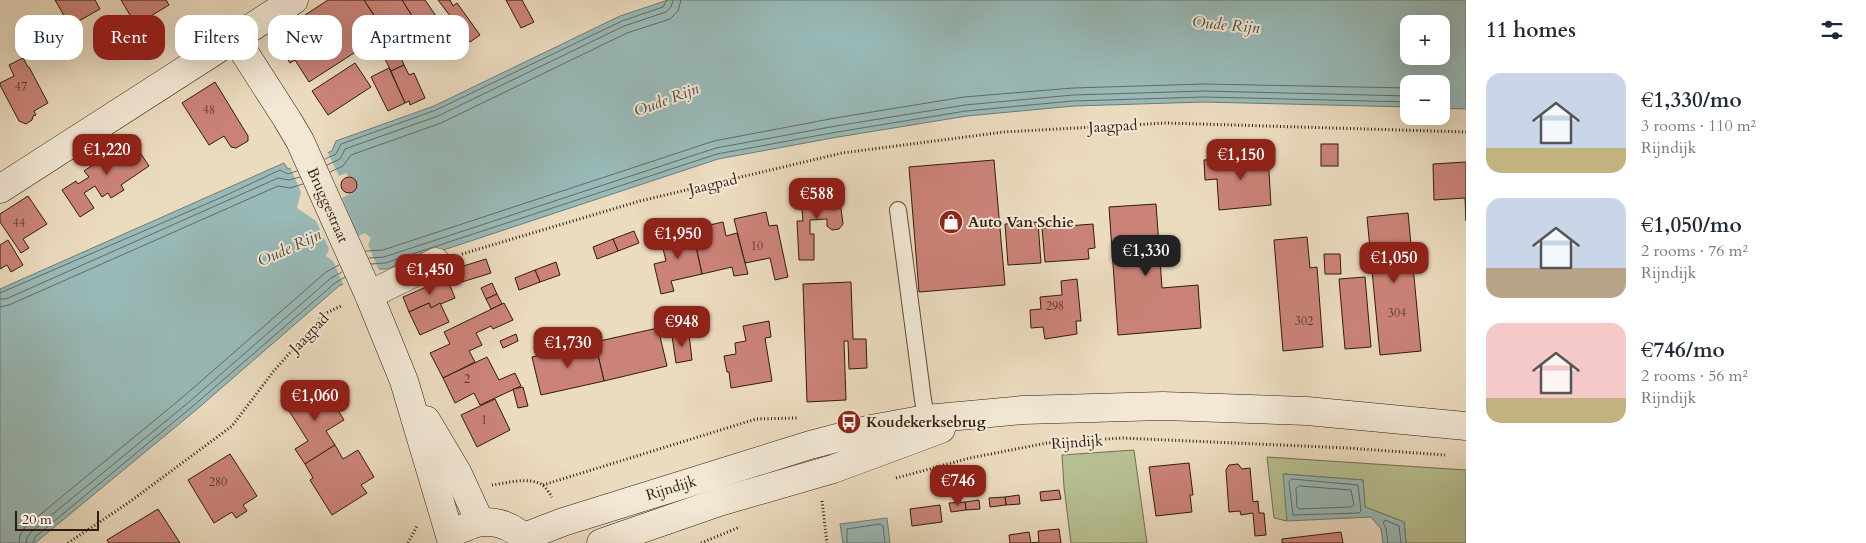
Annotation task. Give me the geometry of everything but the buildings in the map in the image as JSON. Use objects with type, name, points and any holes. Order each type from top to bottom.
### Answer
[{"type":"main road","points":[[258,23],[294,0]]},
{"type":"main road","points":[[0,189],[201,60]]},
{"type":"main road","name":"Bruggestraat","points":[[249,60],[287,119],[308,159],[365,286],[404,381],[450,541]]},
{"type":"main road","points":[[365,286],[436,262]]},
{"type":"main road","name":"Bruggestraat","points":[[404,381],[467,493],[480,522]]},
{"type":"main road","name":"Rijndijk","points":[[526,540],[563,522],[810,445],[871,429],[928,426],[985,413],[1023,410],[1172,406],[1307,411],[1466,426]]},
{"type":"main road","name":"Rijndijk","points":[[601,543],[672,517],[833,469],[928,426]]},
{"type":"main road","points":[[640,543],[672,517]]},
{"type":"main road","points":[[450,541],[459,531],[480,522],[499,523],[516,531],[526,540]]},
{"type":"lane","points":[[898,210],[928,426]]},
{"type":"path","name":"Jaagpad","points":[[436,262],[640,201],[842,153],[1004,132],[1166,123],[1466,132]]},
{"type":"path","name":"Jaagpad","points":[[68,543],[128,503],[232,426],[273,372],[324,314],[365,286]]},
{"type":"path","name":"Rijndijk","points":[[888,480],[970,458],[1048,443],[1122,438],[1445,454]]},
{"type":"path","points":[[467,493],[514,481],[543,485],[554,499],[563,522]]},
{"type":"path","points":[[814,504],[831,498]]},
{"type":"path","points":[[822,501],[827,543]]},
{"type":"path","points":[[701,543],[743,526]]},
{"type":"green space","points":[[1134,450],[1147,543],[1071,543],[1062,455]]},
{"type":"green space","points":[[1267,457],[1466,470],[1466,543],[1406,543],[1404,522],[1365,507],[1363,480],[1284,474],[1287,521],[1274,518]]},
{"type":"water","name":"Oude Rijn","points":[[668,0],[1466,0],[1466,109],[1450,108],[1450,75],[1400,75],[1400,107],[1204,102],[1074,106],[967,116],[718,159],[386,269],[372,269],[339,286],[196,410],[35,543],[0,543],[0,289],[284,163],[288,169],[332,151],[336,141],[434,106],[620,16]]},
{"type":"water","points":[[1283,474],[1363,480],[1365,507],[1404,522],[1406,543],[1383,543],[1381,529],[1371,517],[1287,521]]},
{"type":"water","points":[[887,518],[890,543],[843,543],[840,524]]},
{"type":"pier","points":[[327,151],[339,176],[346,173],[354,178],[357,184],[352,193],[342,198],[358,236],[365,233],[371,238],[368,245],[379,270],[373,271],[344,286],[333,261],[326,256],[329,249],[316,221],[297,208],[301,192],[290,167]]},
{"type":"place","name":"Auto Van Schie","points":[[951,222]]},
{"type":"place","name":"Koudekerksebrug","points":[[849,422]]}]
